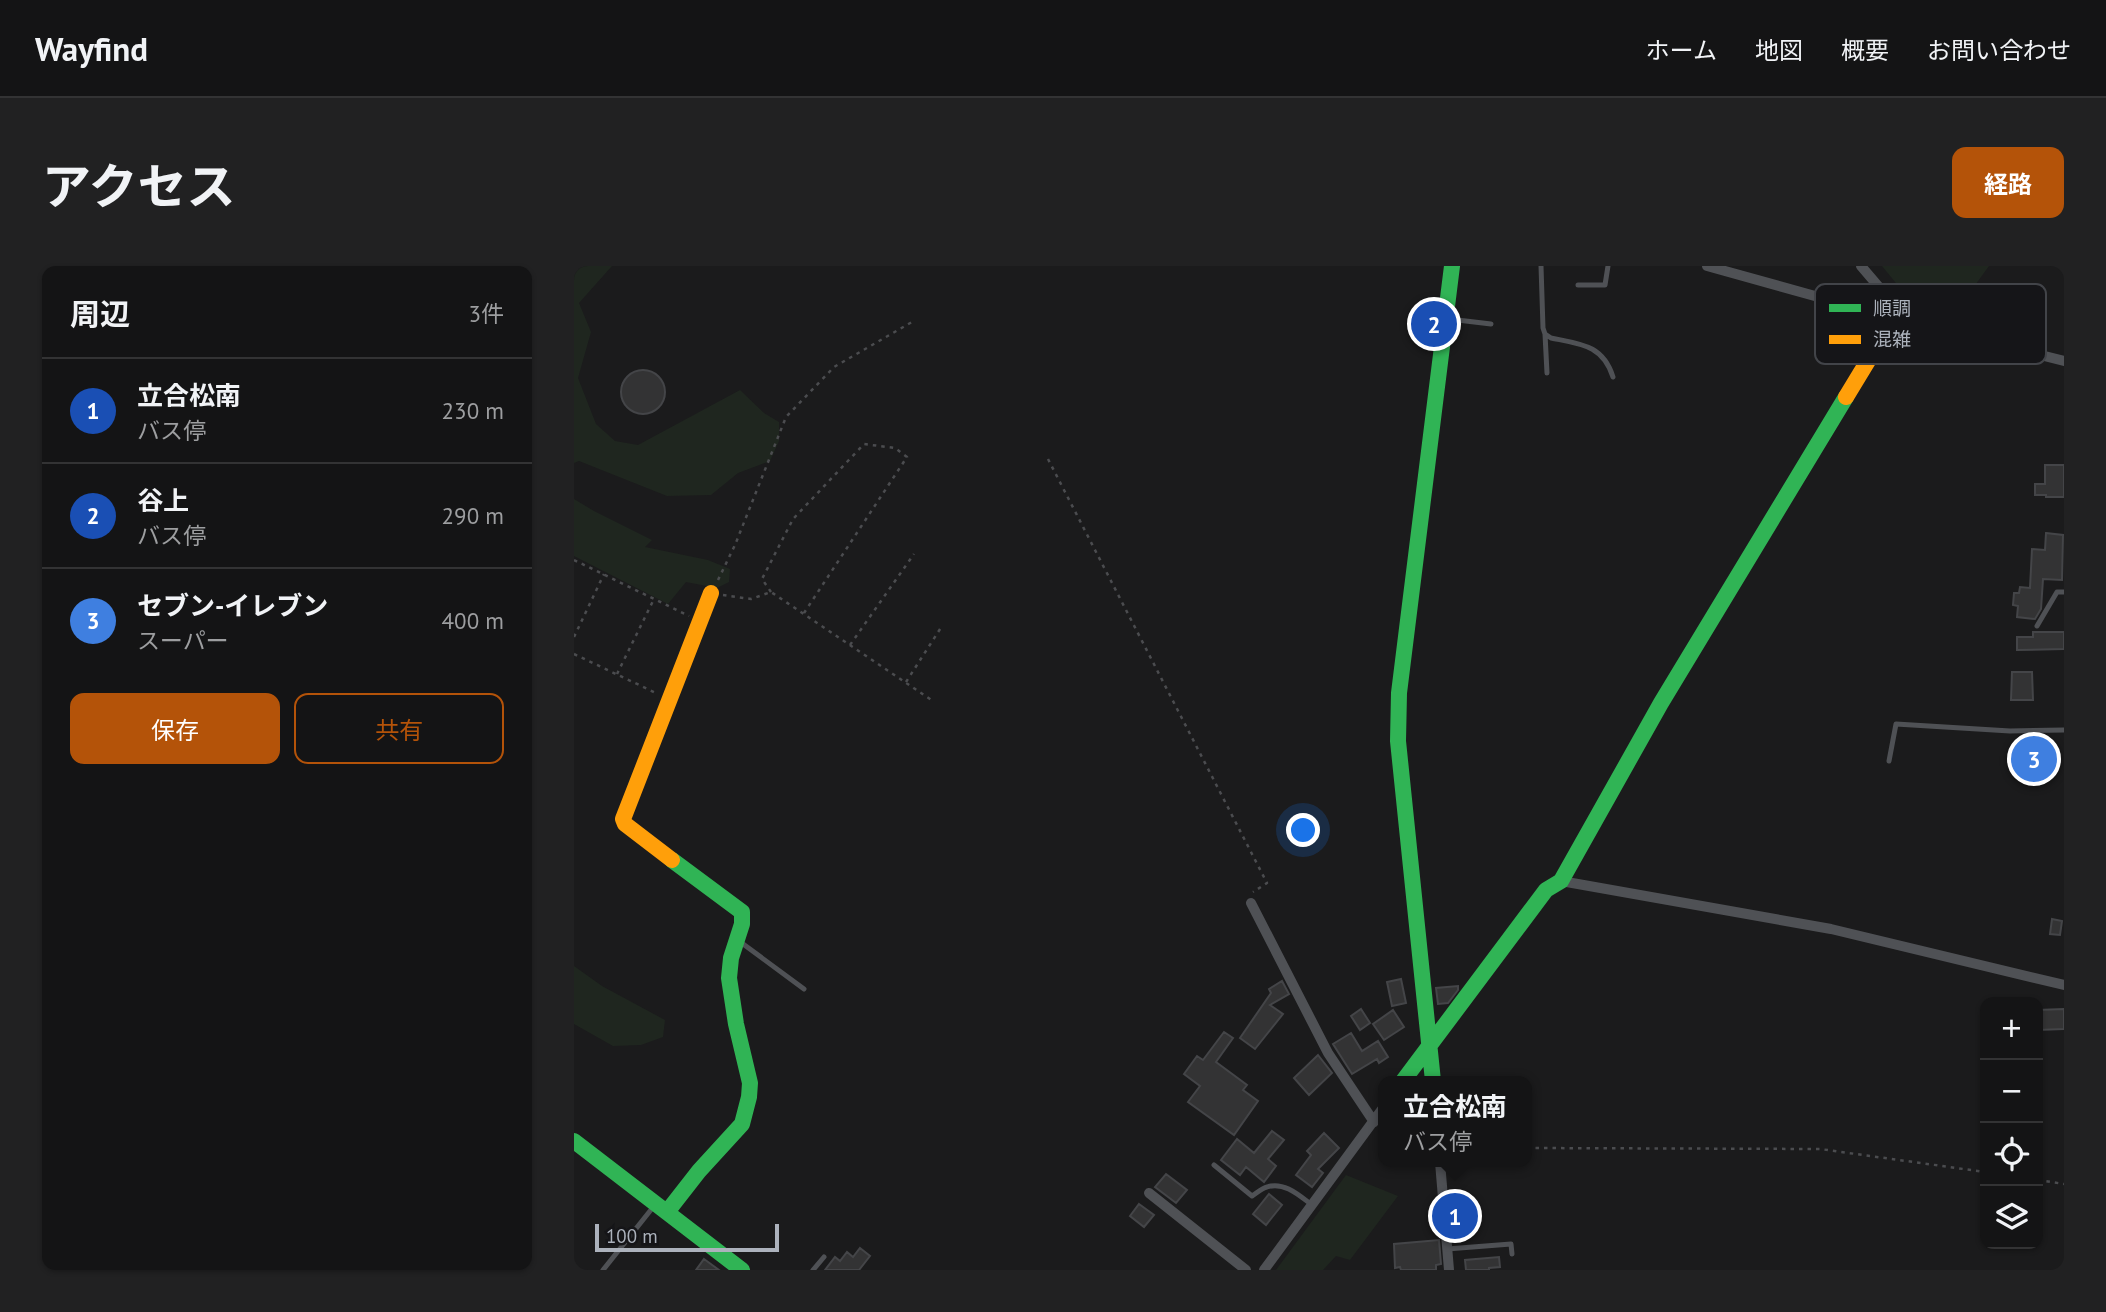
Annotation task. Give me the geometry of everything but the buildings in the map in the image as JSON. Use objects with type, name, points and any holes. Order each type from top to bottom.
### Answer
[{"type":"street","points":[[1432,1076],[1398,741],[1399,693],[1451,266]]},
{"type":"street","points":[[1707,266],[1815,296]]},
{"type":"street","points":[[1861,266],[1874,284]]},
{"type":"street","points":[[2046,356],[2064,361]]},
{"type":"street","points":[[1407,1076],[1546,890],[1561,881],[1661,702],[1873,364]]},
{"type":"street","points":[[661,1208],[742,1124],[750,1083],[730,990],[730,962],[744,921],[742,912],[625,824],[623,819],[711,593]]},
{"type":"street","points":[[1561,881],[1830,929],[2064,985]]},
{"type":"street","points":[[1251,903],[1328,1053],[1374,1122]]},
{"type":"street","points":[[1264,1270],[1378,1116]]},
{"type":"street","points":[[574,1141],[742,1270]]},
{"type":"street","points":[[1440,1167],[1449,1270]]},
{"type":"street","points":[[1149,1193],[1246,1270]]},
{"type":"lane","points":[[1541,266],[1547,373]]},
{"type":"lane","points":[[1578,285],[1605,285],[1608,266]]},
{"type":"lane","points":[[1445,318],[1491,324]]},
{"type":"lane","points":[[1545,334],[1551,338],[1593,348],[1603,357],[1614,377]]},
{"type":"lane","points":[[2037,626],[2057,593],[2064,592]]},
{"type":"lane","points":[[1889,761],[1896,724],[2010,731],[2064,730]]},
{"type":"lane","points":[[736,939],[804,989]]},
{"type":"lane","points":[[1214,1165],[1252,1196],[1267,1186],[1279,1186],[1291,1189],[1312,1205]]},
{"type":"lane","points":[[603,1270],[661,1208]]},
{"type":"lane","points":[[1447,1249],[1511,1244],[1512,1254]]},
{"type":"lane","points":[[813,1270],[824,1256]]},
{"type":"path","points":[[771,592],[751,599],[711,593],[735,545],[786,417],[834,367],[912,322]]},
{"type":"path","points":[[803,614],[907,457],[895,448],[864,444],[793,519],[762,579],[771,592],[803,614],[906,682],[933,701]]},
{"type":"path","points":[[1048,459],[1267,883],[1254,891],[1251,903]]},
{"type":"path","points":[[850,645],[914,554]]},
{"type":"path","points":[[574,559],[701,622]]},
{"type":"path","points":[[574,637],[604,574]]},
{"type":"path","points":[[617,674],[654,599]]},
{"type":"path","points":[[906,682],[942,626]]},
{"type":"path","points":[[574,654],[670,700]]},
{"type":"path","points":[[1532,1148],[1820,1149],[1980,1171]]},
{"type":"path","points":[[2043,1181],[2064,1184]]},
{"type":"shaded area","points":[[574,266],[612,266],[579,303],[591,332],[578,378],[596,424],[615,441],[638,445],[740,390],[764,413],[779,422],[779,441],[770,461],[738,473],[711,495],[667,496],[579,461],[574,463]]},
{"type":"shaded area","points":[[1882,266],[1989,266],[1976,284],[1897,284]]},
{"type":"shaded area","points":[[574,499],[652,540],[645,547],[708,560],[730,569],[729,582],[717,588],[686,582],[668,604],[574,556]]},
{"type":"shaded area","points":[[574,966],[602,986],[665,1020],[663,1037],[641,1045],[613,1046],[574,1024]]},
{"type":"shaded area","points":[[1346,1175],[1398,1196],[1350,1260],[1336,1256],[1323,1270],[1276,1270]]},
{"type":"traffic: fast","points":[[1432,1076],[1398,741],[1399,693],[1452,266]]},
{"type":"traffic: fast","points":[[1407,1076],[1546,890],[1561,881],[1661,703],[1846,397]]},
{"type":"traffic: fast","points":[[667,1212],[699,1171],[742,1124],[750,1083],[736,1024],[729,978],[731,958],[742,924],[742,912],[672,860]]},
{"type":"traffic: fast","points":[[574,1141],[742,1270]]},
{"type":"traffic: slow","points":[[1846,397],[1866,364]]},
{"type":"traffic: slow","points":[[672,860],[625,824],[623,819],[711,593]]},
{"type":"place","name":"谷上","points":[[1434,324]]},
{"type":"place","name":"セブン-イレブン","points":[[2034,759]]},
{"type":"place","name":"立合松南","points":[[1455,1216]]}]
